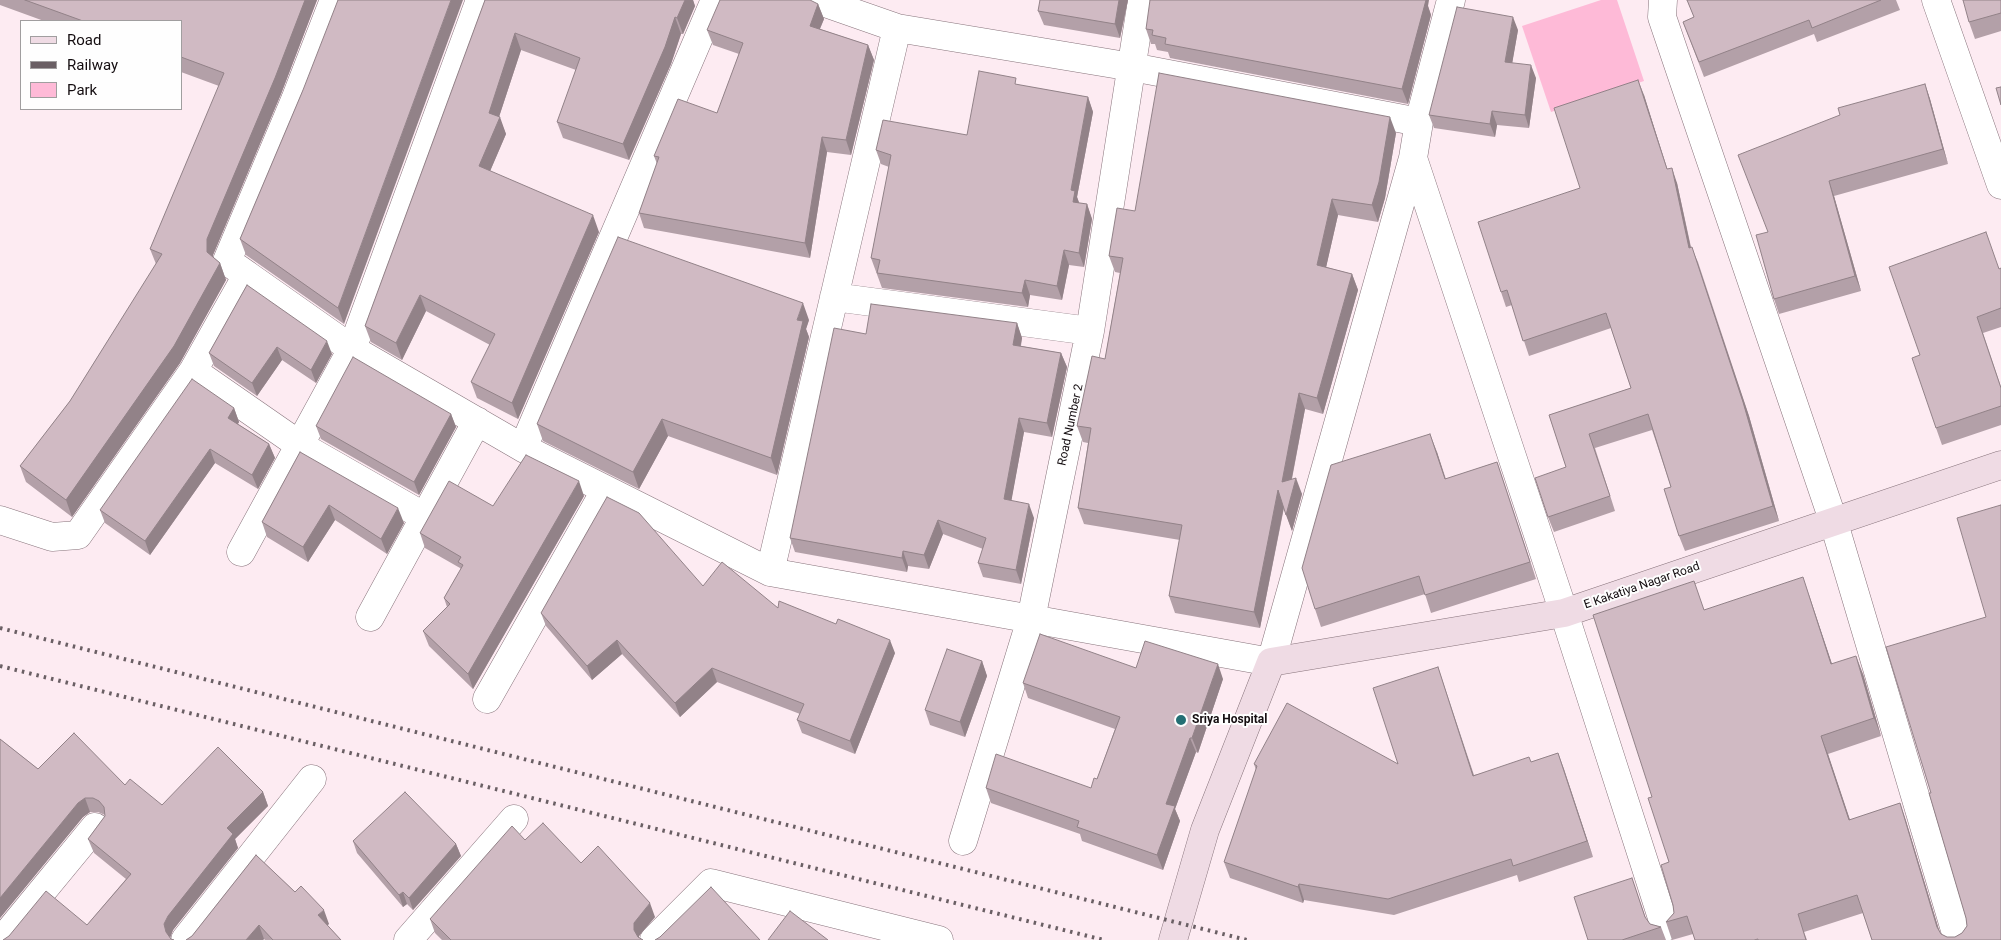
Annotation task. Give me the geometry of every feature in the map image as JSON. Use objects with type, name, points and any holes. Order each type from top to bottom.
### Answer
[{"type":"street","points":[[334,0],[227,261],[352,349],[523,448],[605,491],[770,572],[1272,662]]},
{"type":"street","points":[[241,552],[301,446],[352,349],[480,0]]},
{"type":"street","points":[[523,448],[715,0]]},
{"type":"street","points":[[817,0],[897,28],[1132,67],[1419,122]]},
{"type":"street","name":"Road Number 2","points":[[963,841],[1031,619],[1090,331],[1142,0]]},
{"type":"street","points":[[1172,940],[1205,830],[1272,662],[1413,158],[1419,122],[1451,0]]},
{"type":"street","points":[[1663,0],[1662,17],[1833,520],[1958,940]]},
{"type":"street","points":[[1936,0],[2001,185]]},
{"type":"street","points":[[770,572],[897,28]]},
{"type":"street","points":[[1413,158],[1564,613],[1665,927]]},
{"type":"street","points":[[0,520],[52,537],[78,535],[193,371],[247,275]]},
{"type":"street","points":[[834,297],[1090,331]]},
{"type":"street","points":[[193,371],[301,446],[425,517]]},
{"type":"street","points":[[370,617],[477,421]]},
{"type":"street","name":"E Kakatiya Nagar Road","points":[[1272,662],[1564,613],[1833,520],[2001,466]]},
{"type":"street","points":[[488,699],[605,491]]},
{"type":"street","points":[[185,940],[312,779]]},
{"type":"street","points":[[408,940],[514,819]]},
{"type":"street","points":[[2,940],[95,827]]},
{"type":"street","points":[[654,940],[711,883],[923,938]]},
{"type":"green space","points":[[1601,0],[1617,0],[1644,81],[1551,112],[1522,26]]},
{"type":"building","points":[[25,0],[305,0],[275,78],[207,239],[207,252],[220,263],[174,346],[66,500],[20,466],[70,401],[162,254],[150,249],[224,73],[182,57],[182,20],[80,20]]},
{"type":"building","points":[[338,0],[451,0],[338,308],[240,239],[303,90]]},
{"type":"building","points":[[485,0],[685,0],[677,18],[675,17],[665,47],[623,144],[557,122],[580,58],[515,33],[489,113],[500,117],[479,166],[593,215],[512,403],[471,382],[495,334],[420,295],[396,343],[365,326]]},
{"type":"building","points":[[720,0],[810,0],[818,4],[810,26],[868,45],[846,140],[822,137],[805,243],[639,213],[659,157],[654,156],[678,99],[717,113],[743,43],[707,30]]},
{"type":"building","points":[[1040,0],[1119,0],[1115,24],[1038,11]]},
{"type":"building","points":[[1150,0],[1426,0],[1402,89],[1165,44],[1166,38],[1152,35],[1153,30],[1146,29]]},
{"type":"building","points":[[1687,0],[1881,0],[1812,28],[1809,20],[1699,62],[1683,22],[1694,17]]},
{"type":"building","points":[[1963,0],[2001,0],[2001,13],[1969,22]]},
{"type":"building","points":[[1457,7],[1513,17],[1505,62],[1531,65],[1525,115],[1492,111],[1490,124],[1429,115]]},
{"type":"building","points":[[979,71],[1016,78],[1015,84],[1088,97],[1071,190],[1075,191],[1073,202],[1087,204],[1079,253],[1064,250],[1057,286],[1025,280],[1022,293],[877,273],[880,260],[871,258],[891,155],[876,150],[883,120],[967,135]]},
{"type":"building","points":[[1159,73],[1390,117],[1379,182],[1372,205],[1332,199],[1317,265],[1352,274],[1317,398],[1299,393],[1282,482],[1296,478],[1286,515],[1278,490],[1254,612],[1169,596],[1182,525],[1078,508],[1091,428],[1077,426],[1092,356],[1105,359],[1123,258],[1109,256],[1117,208],[1135,211]]},
{"type":"building","points":[[1638,80],[1667,169],[1672,168],[1689,248],[1692,247],[1743,402],[1773,506],[1679,536],[1664,489],[1671,487],[1648,414],[1589,434],[1610,496],[1548,517],[1535,478],[1566,467],[1549,415],[1631,388],[1606,313],[1523,341],[1507,290],[1501,292],[1478,222],[1580,188],[1554,108]]},
{"type":"building","points":[[1925,84],[1943,149],[1829,181],[1855,276],[1774,299],[1756,235],[1768,232],[1738,155],[1840,115],[1838,108]]},
{"type":"building","points":[[2001,87],[2001,105],[1996,88]]},
{"type":"building","points":[[1986,232],[1999,269],[2001,268],[2001,308],[1977,317],[2001,388],[2001,406],[1936,428],[1912,358],[1920,355],[1889,267]]},
{"type":"building","points":[[618,237],[803,303],[797,320],[803,321],[771,458],[662,419],[633,472],[537,424]]},
{"type":"building","points":[[247,285],[327,341],[311,370],[277,347],[252,383],[209,353]]},
{"type":"building","points":[[871,304],[1017,323],[1013,345],[1061,353],[1047,423],[1019,418],[1004,499],[1029,504],[1016,570],[978,563],[986,538],[938,520],[924,555],[903,551],[902,558],[790,538],[834,328],[866,334]]},
{"type":"building","points":[[353,357],[451,414],[414,482],[316,426]]},
{"type":"building","points":[[192,379],[234,408],[228,418],[269,444],[252,475],[210,449],[145,541],[100,510]]},
{"type":"building","points":[[1430,434],[1445,479],[1497,462],[1530,562],[1425,595],[1419,576],[1315,609],[1302,568],[1331,465]]},
{"type":"building","points":[[300,452],[398,508],[381,539],[329,505],[303,547],[262,522]]},
{"type":"building","points":[[526,455],[579,481],[468,674],[423,631],[450,604],[444,598],[463,565],[458,562],[461,557],[420,533],[449,481],[493,506]]},
{"type":"building","points":[[607,497],[639,513],[703,586],[722,562],[778,608],[779,601],[836,624],[838,619],[890,640],[850,741],[797,720],[804,704],[712,668],[675,703],[617,640],[587,666],[541,613]]},
{"type":"building","points":[[2001,505],[2001,940],[1872,940],[1857,895],[1798,914],[1806,940],[1695,940],[1687,916],[1666,922],[1674,913],[1661,865],[1669,862],[1648,798],[1652,797],[1593,615],[1694,581],[1704,610],[1803,577],[1831,664],[1856,656],[1874,718],[1821,736],[1849,820],[1900,803],[1937,927],[1941,934],[1947,937],[1955,937],[1962,933],[1967,926],[1966,918],[1929,793],[1931,793],[1886,647],[1986,617],[1957,518]]},
{"type":"building","points":[[1040,634],[1136,668],[1145,641],[1218,664],[1166,804],[1175,806],[1157,855],[1077,827],[1079,821],[986,788],[996,754],[1091,788],[1094,778],[1097,779],[1120,717],[1023,683]]},
{"type":"building","points":[[947,649],[982,661],[960,722],[925,710]]},
{"type":"building","points":[[1438,667],[1473,776],[1529,757],[1531,762],[1558,753],[1587,841],[1513,866],[1511,859],[1388,899],[1299,884],[1298,887],[1224,862],[1257,766],[1254,764],[1287,703],[1398,764],[1373,688]]},
{"type":"building","points":[[74,733],[125,785],[130,779],[162,805],[218,747],[263,792],[227,828],[233,834],[168,916],[164,924],[166,932],[174,940],[3,940],[9,936],[46,891],[87,925],[131,874],[88,839],[105,816],[104,807],[99,801],[93,798],[85,798],[78,803],[0,898],[0,739],[38,769]]},
{"type":"building","points":[[405,792],[456,844],[409,898],[403,892],[399,895],[353,841]]},
{"type":"building","points":[[543,823],[581,863],[598,846],[650,903],[634,923],[634,930],[638,937],[643,940],[451,940],[430,919],[512,826],[525,840]]},
{"type":"building","points":[[256,855],[295,892],[301,886],[324,910],[318,915],[341,940],[273,940],[259,925],[246,940],[186,940],[192,936]]},
{"type":"building","points":[[1632,878],[1645,917],[1650,924],[1661,927],[1622,940],[1588,940],[1574,897]]},
{"type":"building","points":[[711,887],[760,940],[655,940],[660,937]]},
{"type":"building","points":[[790,911],[828,940],[768,940]]},
{"type":"railway","points":[[0,628],[1247,940]]},
{"type":"railway","points":[[0,666],[1104,940]]},
{"type":"place","name":"Sriya Hospital","points":[[1181,720]]}]
